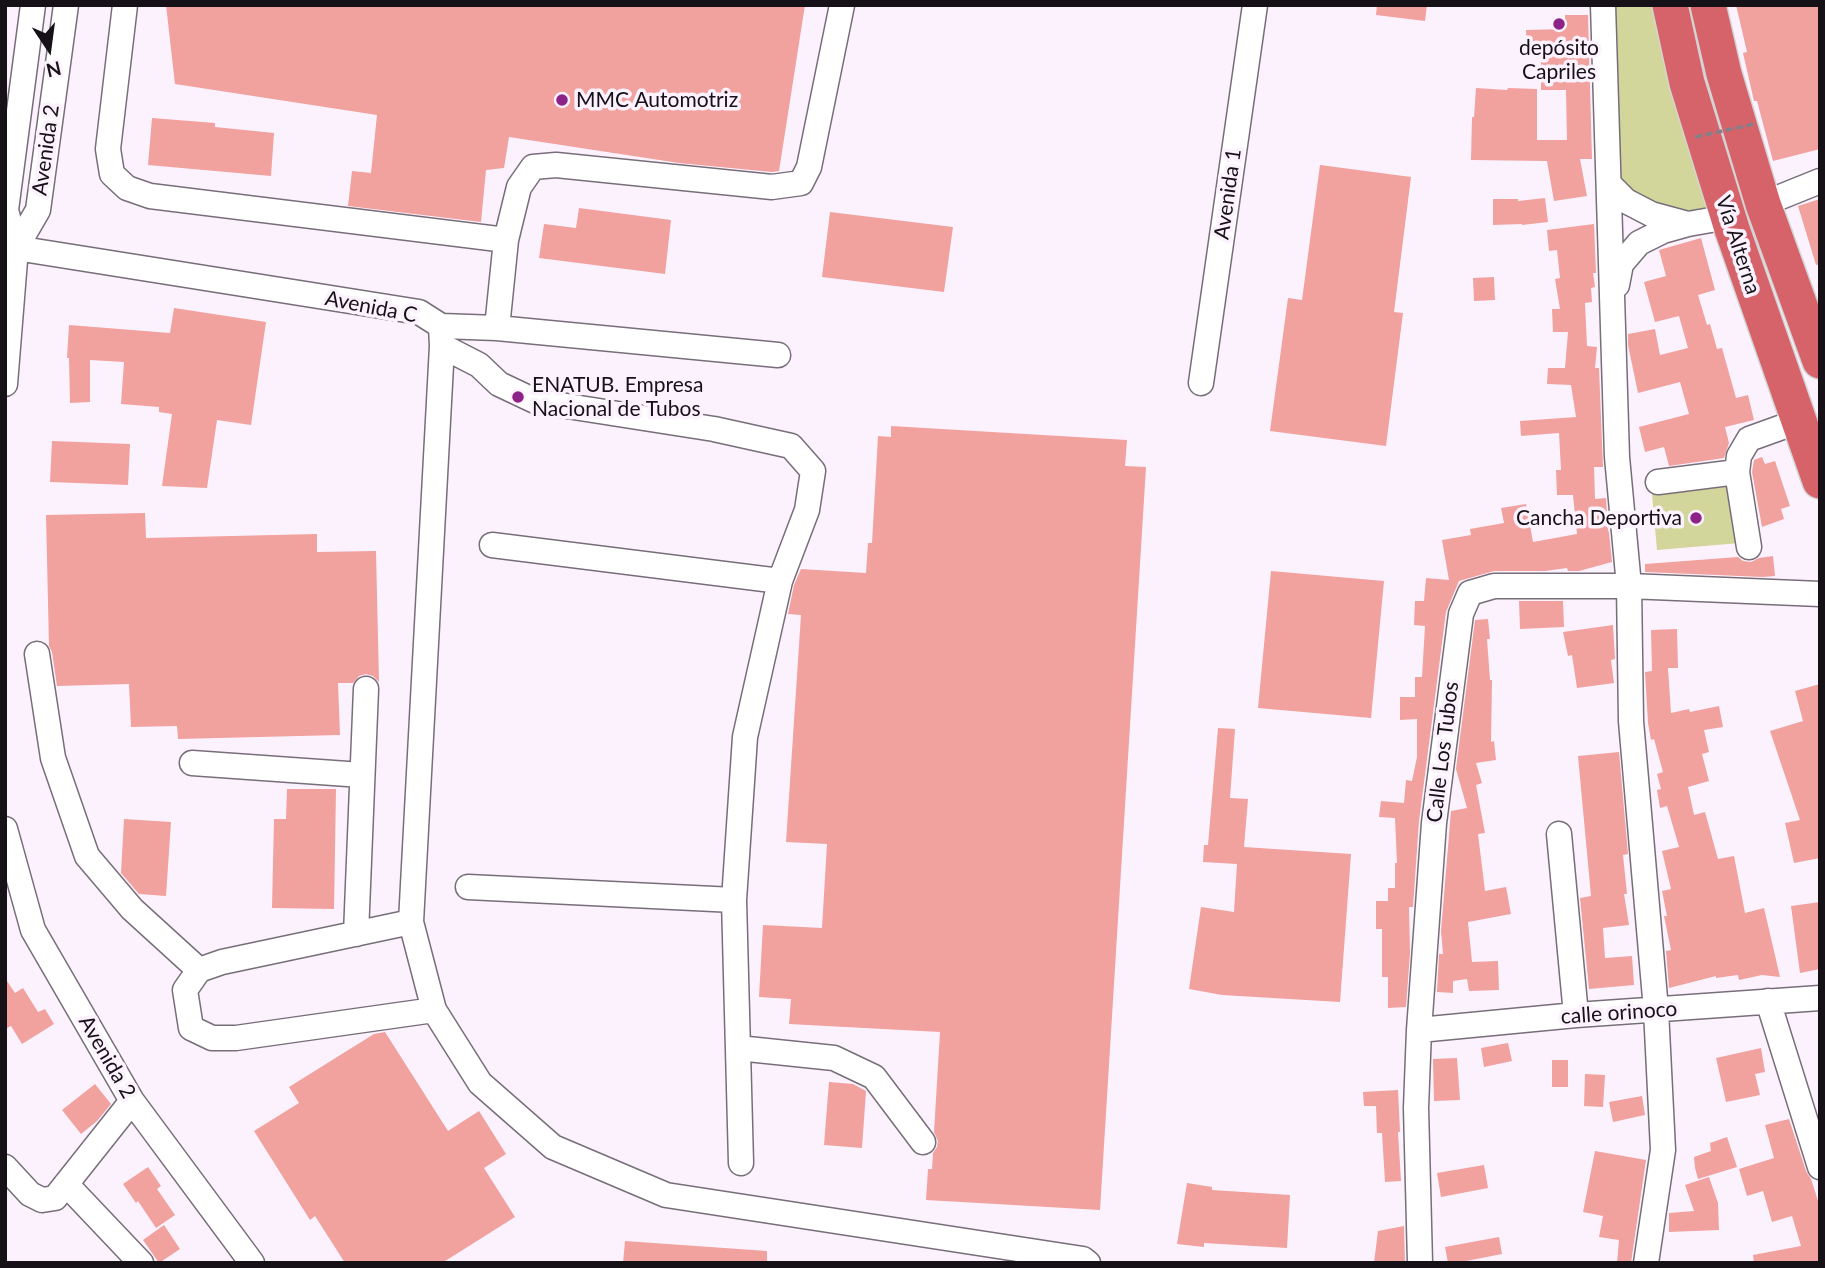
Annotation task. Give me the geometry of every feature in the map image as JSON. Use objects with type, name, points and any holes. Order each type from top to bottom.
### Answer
[{"type":"highway","name":"Vía Alterna","points":[[1670,5],[1687,83],[1728,217],[1820,481]]},
{"type":"highway","name":"Vía Alterna","points":[[1708,5],[1724,74],[1763,204],[1820,361]]},
{"type":"street","name":"Avenida 2","points":[[5,384],[11,247],[6,210],[33,5]]},
{"type":"street","name":"Avenida 2","points":[[11,247],[38,210],[66,5]]},
{"type":"street","points":[[125,5],[107,149],[112,174],[128,188],[150,196],[506,240]]},
{"type":"street","points":[[497,328],[506,240],[519,187],[533,167],[555,164],[772,187],[801,183],[809,167],[842,5]]},
{"type":"street","name":"Avenida 1","points":[[1201,383],[1255,5]]},
{"type":"street","points":[[1603,5],[1617,457],[1629,586],[1631,721],[1656,1010],[1663,1150],[1646,1263]]},
{"type":"street","points":[[1763,204],[1820,181]]},
{"type":"street","points":[[1609,184],[1626,201],[1651,214],[1688,224]]},
{"type":"street","points":[[1613,310],[1622,264],[1639,243],[1663,231],[1728,217]]},
{"type":"street","name":"Avenida C","points":[[11,247],[419,312],[441,336],[497,328],[778,355]]},
{"type":"street","points":[[441,336],[499,384],[534,401],[715,429],[791,446],[813,471],[807,510],[780,581],[745,737],[734,900],[741,1163]]},
{"type":"street","points":[[441,336],[411,922],[434,1010],[480,1083],[553,1147],[666,1195],[1083,1259],[1088,1263]]},
{"type":"street","points":[[1749,547],[1737,472],[1739,456],[1749,439],[1799,421]]},
{"type":"street","points":[[1658,482],[1737,472]]},
{"type":"street","points":[[492,545],[780,581]]},
{"type":"street","name":"Calle Los Tubos","points":[[1420,1263],[1416,1108],[1434,822],[1461,614],[1470,593],[1494,586],[1629,586],[1820,594]]},
{"type":"street","points":[[37,654],[53,758],[88,856],[132,909],[199,970]]},
{"type":"street","points":[[356,934],[366,689]]},
{"type":"street","points":[[192,764],[362,775]]},
{"type":"street","name":"Avenida 2","points":[[5,829],[33,930],[132,1101],[252,1263]]},
{"type":"street","points":[[1559,834],[1576,1015]]},
{"type":"street","points":[[468,887],[734,900]]},
{"type":"street","points":[[411,922],[222,962],[199,970],[185,990],[191,1028],[212,1038],[236,1038],[434,1010]]},
{"type":"street","name":"calle orinoco","points":[[1419,1030],[1576,1015],[1820,998]]},
{"type":"street","points":[[1768,1002],[1820,1167]]},
{"type":"street","points":[[738,1048],[834,1058],[874,1077],[923,1142]]},
{"type":"street","points":[[5,1167],[30,1194],[42,1200],[55,1198],[132,1101]]},
{"type":"street","points":[[66,1184],[141,1263]]},
{"type":"path","points":[[1695,137],[1754,124]]},
{"type":"green space","points":[[1613,5],[1655,5],[1710,212],[1686,212],[1656,205],[1617,181]]},
{"type":"green space","name":"Cancha Deportiva","points":[[1735,486],[1740,543],[1657,550],[1652,494]]},
{"type":"building","points":[[166,5],[805,5],[779,171],[679,163],[509,137],[504,168],[486,170],[481,222],[348,206],[352,171],[371,173],[377,115],[175,84]]},
{"type":"building","points":[[1377,5],[1427,5],[1425,21],[1376,15]]},
{"type":"building","points":[[1736,5],[1820,5],[1820,149],[1773,161],[1757,101],[1754,101],[1743,53],[1747,52]]},
{"type":"building","points":[[1565,15],[1588,15],[1592,159],[1580,159],[1587,196],[1554,201],[1547,161],[1471,160],[1472,117],[1476,88],[1537,89],[1537,140],[1567,140],[1566,90],[1541,90],[1541,56],[1527,57],[1526,30],[1565,29]]},
{"type":"building","points":[[152,118],[215,123],[215,127],[274,133],[271,176],[148,165]]},
{"type":"building","points":[[1320,165],[1411,177],[1394,312],[1403,313],[1386,446],[1270,431],[1288,298],[1302,300]]},
{"type":"building","points":[[1545,198],[1548,222],[1493,225],[1493,199],[1518,201]]},
{"type":"building","points":[[1820,199],[1820,264],[1816,265],[1798,206]]},
{"type":"building","points":[[579,208],[671,220],[665,274],[539,258],[544,224],[576,228]]},
{"type":"building","points":[[830,212],[953,227],[944,292],[822,277]]},
{"type":"building","points":[[1594,224],[1595,287],[1591,288],[1592,302],[1585,303],[1587,346],[1597,347],[1595,368],[1599,368],[1603,467],[1594,467],[1595,499],[1606,498],[1607,513],[1604,514],[1612,562],[1579,571],[1568,571],[1567,568],[1494,571],[1459,581],[1446,612],[1419,821],[1413,907],[1409,907],[1410,953],[1406,1007],[1388,1008],[1388,977],[1382,977],[1382,929],[1376,929],[1376,901],[1388,901],[1388,888],[1395,888],[1395,818],[1379,817],[1381,801],[1404,803],[1406,780],[1412,781],[1417,757],[1417,719],[1400,720],[1400,697],[1415,697],[1415,677],[1422,677],[1425,626],[1414,625],[1415,601],[1424,601],[1426,578],[1449,580],[1442,540],[1471,535],[1470,529],[1504,523],[1501,508],[1526,504],[1533,542],[1577,534],[1573,495],[1557,495],[1556,470],[1561,470],[1559,433],[1521,436],[1520,421],[1576,417],[1571,385],[1547,384],[1548,368],[1565,368],[1568,332],[1553,332],[1552,309],[1560,309],[1555,279],[1560,278],[1557,250],[1549,251],[1547,230]]},
{"type":"building","points":[[1701,238],[1715,290],[1698,295],[1717,349],[1722,348],[1736,398],[1748,395],[1754,420],[1725,427],[1729,443],[1724,458],[1669,466],[1664,447],[1645,452],[1639,427],[1689,414],[1680,382],[1638,393],[1628,334],[1655,329],[1660,355],[1688,348],[1679,316],[1655,322],[1644,282],[1666,276],[1659,250]]},
{"type":"building","points":[[1494,277],[1495,300],[1474,301],[1473,278]]},
{"type":"building","points":[[174,308],[266,322],[251,425],[217,420],[207,488],[162,486],[172,414],[159,412],[159,407],[121,404],[124,362],[90,360],[90,402],[70,403],[67,358],[69,325],[170,333]]},
{"type":"building","points":[[891,426],[1127,440],[1125,466],[1146,467],[1100,1210],[926,1200],[928,1169],[932,1169],[933,1153],[938,1141],[934,1132],[940,1032],[789,1024],[791,999],[759,997],[763,925],[822,928],[827,844],[786,842],[801,615],[788,614],[794,585],[801,569],[866,573],[868,543],[872,543],[878,436],[891,437]]},
{"type":"building","points":[[52,441],[130,444],[128,485],[50,482]]},
{"type":"building","points":[[1762,457],[1765,464],[1775,461],[1790,506],[1781,509],[1784,519],[1762,527],[1752,472],[1754,460]]},
{"type":"building","points":[[145,513],[146,538],[317,534],[317,552],[376,551],[379,682],[366,674],[359,676],[353,683],[338,683],[340,735],[178,739],[177,726],[131,727],[129,684],[57,686],[49,646],[46,515]]},
{"type":"building","points":[[1773,556],[1775,576],[1645,572],[1645,564],[1738,557],[1751,562]]},
{"type":"building","points":[[1271,571],[1384,581],[1371,718],[1258,708]]},
{"type":"building","points":[[1519,601],[1563,601],[1564,627],[1520,629]]},
{"type":"building","points":[[1488,619],[1490,639],[1487,639],[1492,680],[1491,742],[1494,741],[1496,760],[1476,763],[1482,783],[1476,785],[1485,833],[1478,834],[1485,891],[1506,887],[1511,914],[1468,922],[1472,962],[1498,961],[1499,990],[1469,991],[1467,979],[1453,981],[1453,993],[1437,992],[1439,954],[1443,954],[1441,931],[1451,811],[1467,808],[1456,769],[1475,620]]},
{"type":"building","points":[[1613,625],[1615,659],[1611,660],[1614,683],[1577,688],[1572,655],[1568,656],[1563,632]]},
{"type":"building","points":[[1677,629],[1678,668],[1668,668],[1671,713],[1719,706],[1723,727],[1704,730],[1709,752],[1702,754],[1709,781],[1688,787],[1694,815],[1705,812],[1718,859],[1734,856],[1745,913],[1764,908],[1780,977],[1762,975],[1739,980],[1738,975],[1716,976],[1669,988],[1666,951],[1671,950],[1662,891],[1671,889],[1662,851],[1679,847],[1667,806],[1660,808],[1657,790],[1661,789],[1657,774],[1663,772],[1654,739],[1651,740],[1645,672],[1652,671],[1651,630]]},
{"type":"building","points":[[1820,684],[1820,858],[1794,863],[1785,823],[1800,820],[1770,731],[1803,721],[1795,691]]},
{"type":"building","points":[[1218,728],[1235,729],[1230,798],[1248,799],[1244,847],[1351,854],[1340,1002],[1222,995],[1189,989],[1201,907],[1234,912],[1237,864],[1203,862],[1204,845],[1208,845]]},
{"type":"building","points":[[1619,752],[1628,854],[1623,855],[1627,894],[1624,894],[1629,925],[1603,928],[1605,958],[1632,956],[1634,985],[1589,989],[1580,898],[1591,896],[1578,756]]},
{"type":"building","points":[[287,789],[336,789],[334,909],[272,908],[274,819],[286,819]]},
{"type":"building","points":[[124,819],[171,822],[166,896],[139,894],[121,873]]},
{"type":"building","points":[[1820,902],[1820,969],[1800,973],[1791,906]]},
{"type":"building","points":[[5,978],[15,993],[23,988],[38,1012],[45,1009],[54,1024],[22,1044],[11,1026],[5,1029]]},
{"type":"building","points":[[385,1032],[448,1131],[479,1111],[506,1154],[484,1168],[515,1217],[442,1263],[345,1263],[315,1216],[310,1220],[254,1131],[299,1103],[289,1087],[374,1034]]},
{"type":"building","points":[[1508,1043],[1512,1061],[1484,1067],[1481,1048]]},
{"type":"building","points":[[1761,1048],[1765,1072],[1755,1074],[1760,1095],[1726,1102],[1716,1058]]},
{"type":"building","points":[[1457,1058],[1460,1100],[1434,1101],[1433,1059]]},
{"type":"building","points":[[1552,1060],[1568,1060],[1568,1087],[1552,1087]]},
{"type":"building","points":[[1585,1074],[1605,1075],[1603,1107],[1584,1106]]},
{"type":"building","points":[[829,1082],[853,1084],[866,1091],[862,1148],[824,1145]]},
{"type":"building","points":[[95,1084],[111,1104],[97,1121],[81,1134],[62,1110]]},
{"type":"building","points":[[1398,1090],[1401,1181],[1385,1182],[1382,1133],[1377,1133],[1376,1106],[1364,1106],[1363,1092]]},
{"type":"building","points":[[1642,1096],[1645,1115],[1613,1122],[1609,1102]]},
{"type":"building","points":[[1789,1119],[1820,1207],[1820,1263],[1754,1263],[1753,1255],[1801,1246],[1792,1216],[1772,1222],[1763,1191],[1747,1196],[1739,1169],[1774,1158],[1765,1125]]},
{"type":"building","points":[[1727,1137],[1737,1167],[1698,1179],[1694,1157],[1711,1151],[1710,1143]]},
{"type":"building","points":[[1595,1151],[1646,1160],[1631,1263],[1617,1263],[1619,1240],[1599,1237],[1603,1216],[1583,1212]]},
{"type":"building","points":[[1484,1165],[1488,1188],[1441,1197],[1437,1173]]},
{"type":"building","points":[[148,1167],[161,1186],[157,1189],[175,1215],[156,1228],[123,1184]]},
{"type":"building","points":[[1709,1177],[1718,1203],[1719,1230],[1669,1232],[1669,1213],[1694,1211],[1685,1185]]},
{"type":"building","points":[[1187,1183],[1212,1187],[1212,1190],[1290,1195],[1287,1248],[1177,1244]]},
{"type":"building","points":[[164,1225],[180,1249],[159,1263],[143,1240]]},
{"type":"building","points":[[1404,1226],[1405,1263],[1374,1263],[1378,1231]]},
{"type":"building","points":[[1499,1237],[1502,1254],[1448,1263],[1445,1247]]},
{"type":"building","points":[[625,1241],[767,1251],[767,1263],[623,1263]]},
{"type":"place","name":"depósito Capriles","points":[[1559,24]]},
{"type":"place","name":"MMC Automotriz","points":[[562,100]]},
{"type":"place","name":"ENATUB. Empresa Nacional de Tubos","points":[[518,397]]},
{"type":"place","name":"Cancha Deportiva","points":[[1696,518]]}]
